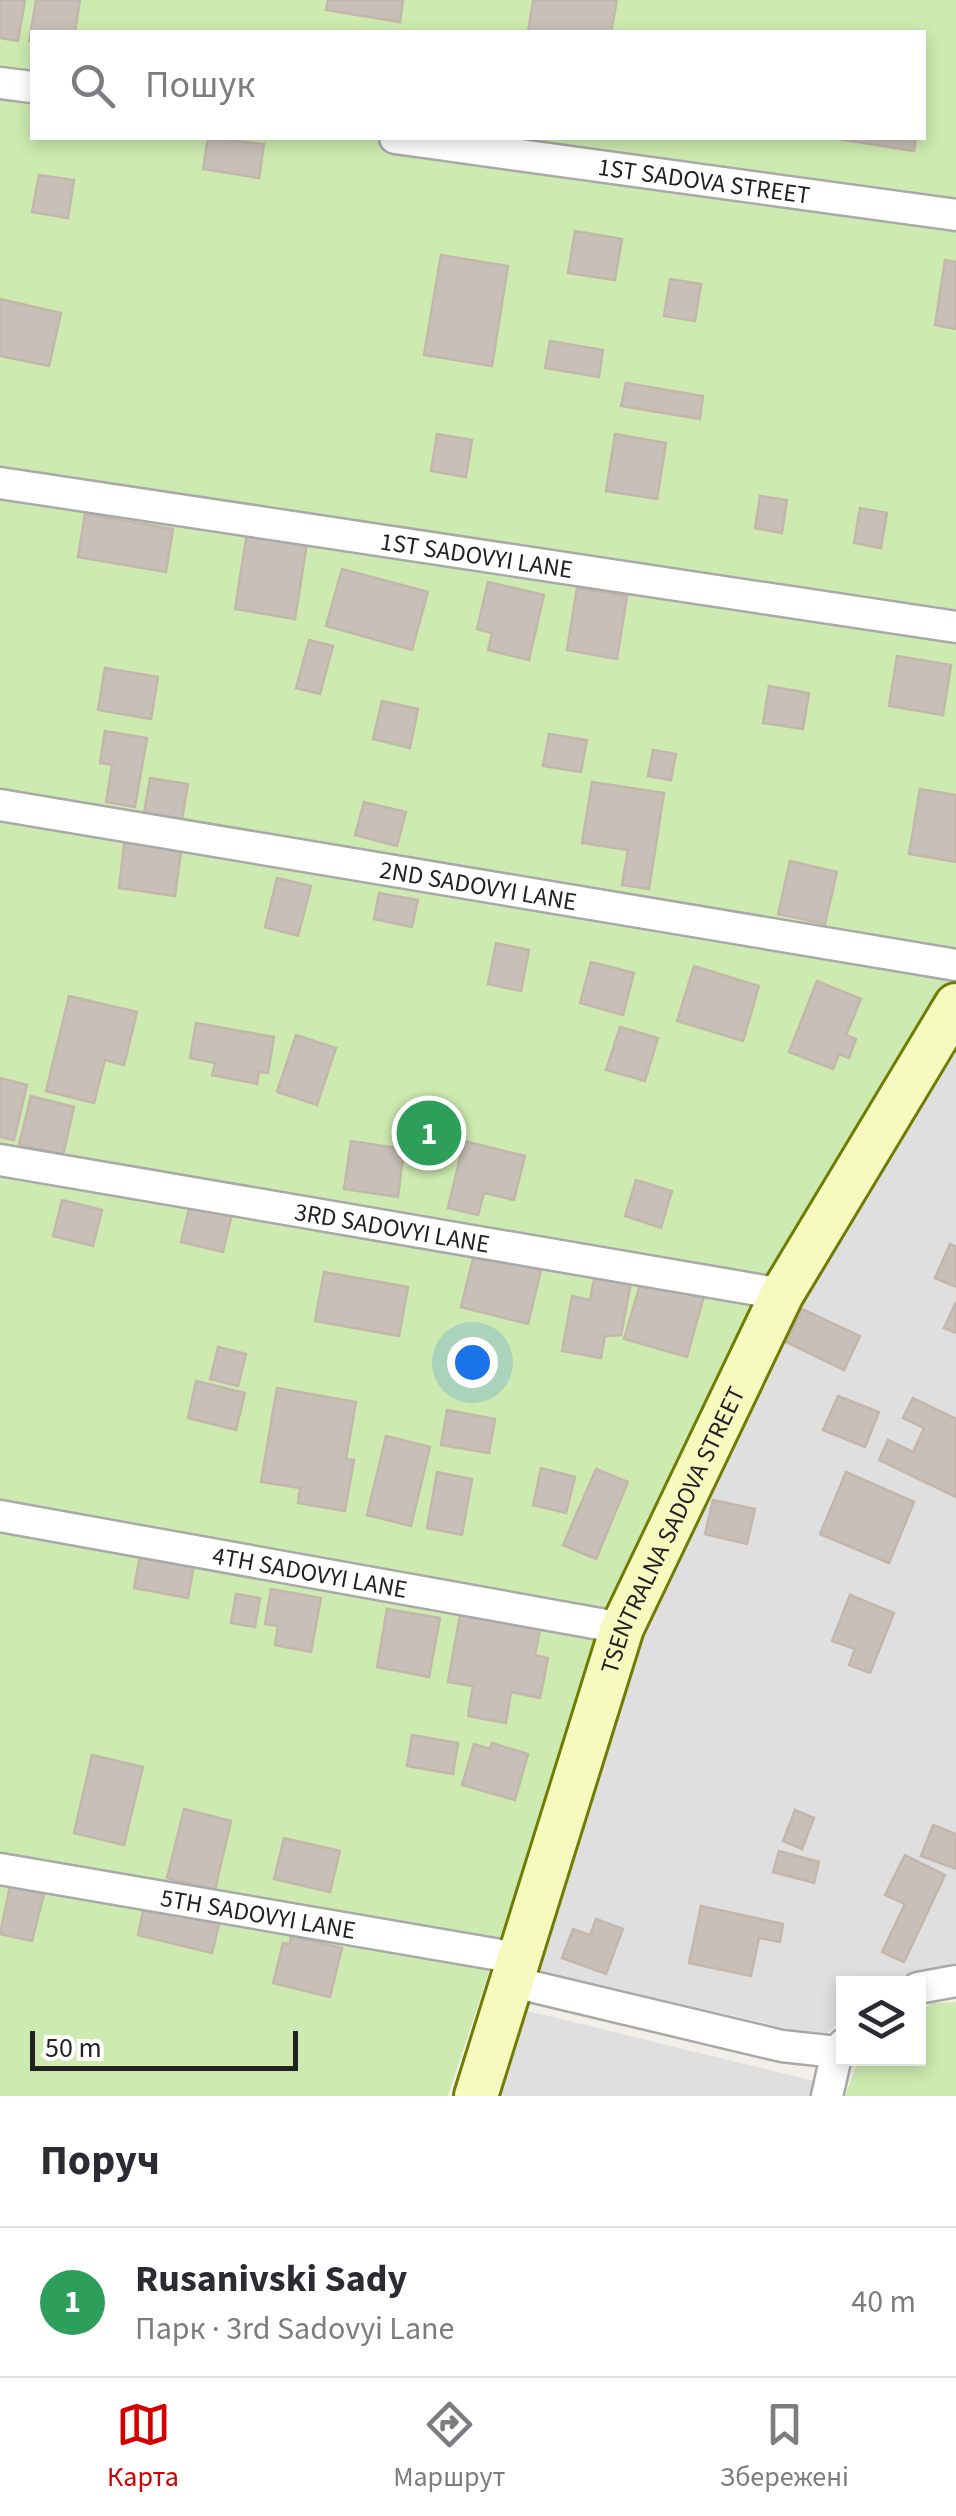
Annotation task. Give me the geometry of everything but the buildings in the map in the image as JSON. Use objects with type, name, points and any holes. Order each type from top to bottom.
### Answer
[{"type":"main road","name":"TSENTRALNA SADOVA STREET","points":[[476,2096],[622,1628],[782,1294],[956,1005]]},
{"type":"street","points":[[0,83],[30,87]]},
{"type":"street","name":"1ST SADOVA STREET","points":[[408,140],[956,216]]},
{"type":"street","name":"1ST SADOVYI LANE","points":[[0,484],[956,626]]},
{"type":"street","name":"2ND SADOVYI LANE","points":[[0,805],[956,965]]},
{"type":"street","name":"3RD SADOVYI LANE","points":[[0,1160],[782,1294]]},
{"type":"street","name":"4TH SADOVYI LANE","points":[[0,1516],[622,1628]]},
{"type":"street","name":"5TH SADOVYI LANE","points":[[0,1868],[515,1970],[782,2046],[836,2048]]},
{"type":"street","points":[[926,1987],[956,1981]]},
{"type":"street","points":[[827,2096],[836,2063]]},
{"type":"shaded area","points":[[956,1053],[956,1964],[911,1976],[836,1976],[836,2025],[824,2037],[533,1969],[636,1629],[792,1300]]},
{"type":"shaded area","points":[[524,2010],[814,2081],[810,2096],[496,2096]]},
{"type":"green space","points":[[0,0],[956,0],[956,968],[761,1297],[604,1623],[448,2096],[0,2096]]},
{"type":"green space","points":[[956,2002],[956,2096],[845,2096],[856,2066],[926,2066],[926,2007]]},
{"type":"place","name":"Rusanivski Sady","points":[[429,1133]]}]
